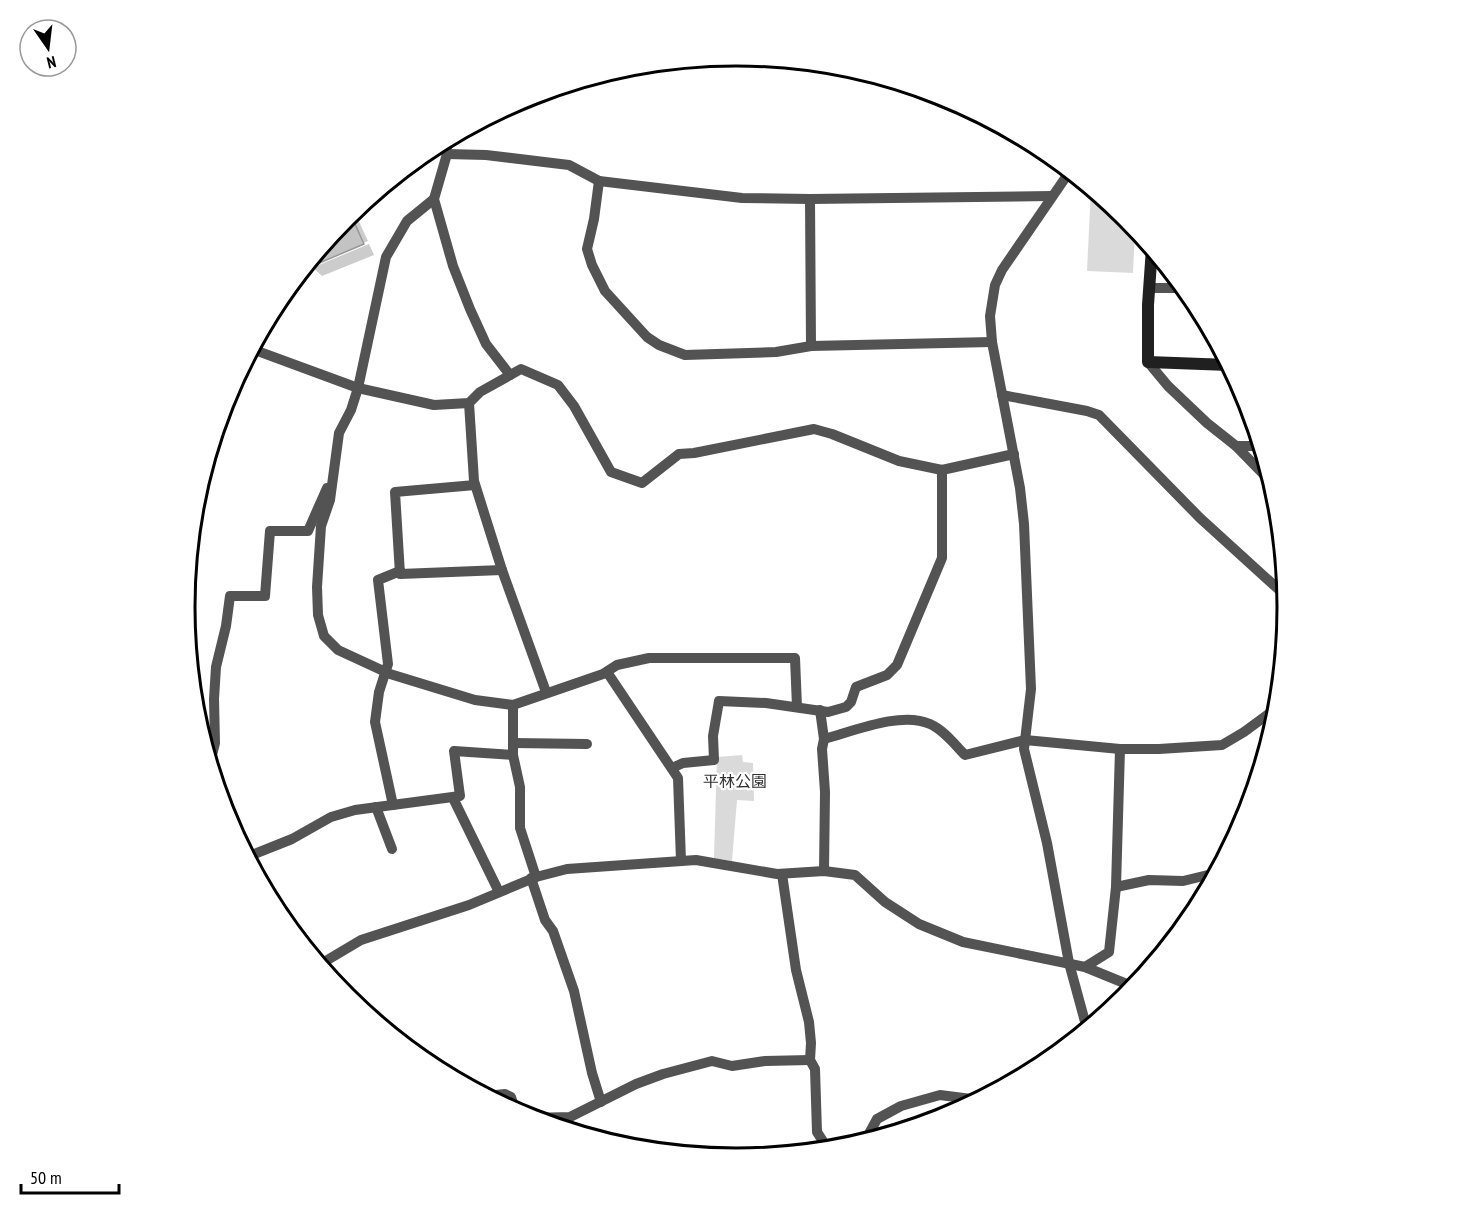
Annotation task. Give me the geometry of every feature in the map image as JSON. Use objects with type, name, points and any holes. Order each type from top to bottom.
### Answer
[{"type":"street","points":[[447,150],[434,199],[463,294],[486,344],[510,375]]},
{"type":"street","points":[[447,154],[486,155],[569,165],[599,180],[742,198],[1052,196]]},
{"type":"street","points":[[1065,178],[1002,270],[995,285],[990,316],[992,342],[1014,453],[1024,524],[1031,689],[1024,749],[1047,843],[1069,963],[1085,1021]]},
{"type":"street","points":[[599,180],[594,219],[586,249],[605,291],[647,337],[659,345],[685,355],[776,352],[810,346],[992,342]]},
{"type":"street","points":[[434,199],[407,221],[386,257],[357,388],[351,410],[339,433],[330,500],[321,526],[316,587],[320,626],[324,636],[338,650],[384,671],[475,699],[513,705],[607,672],[617,665],[649,658],[795,658],[796,707]]},
{"type":"street","points":[[810,199],[810,346]]},
{"type":"street","points":[[1151,260],[1148,362],[1168,386],[1207,423],[1236,446],[1260,470]]},
{"type":"street","points":[[1149,288],[1172,288]]},
{"type":"street","points":[[259,352],[357,388],[434,405],[469,403],[480,392],[521,369],[558,385],[574,405],[611,471],[642,483],[679,454],[814,429],[899,460],[942,470],[1014,453]]},
{"type":"street","points":[[1148,362],[1219,365]]},
{"type":"street","points":[[1002,395],[1099,415],[1200,518],[1276,587]]},
{"type":"street","points":[[469,403],[475,485],[502,570],[546,692]]},
{"type":"street","points":[[1236,446],[1252,446]]},
{"type":"street","points":[[672,768],[683,763],[714,760],[713,736],[719,701],[766,703],[828,712],[846,707],[851,702],[856,687],[887,675],[897,665],[942,558],[942,470]]},
{"type":"street","points":[[214,749],[216,667],[226,626],[230,596],[265,596],[270,531],[310,529],[332,477]]},
{"type":"street","points":[[400,571],[395,492],[475,485]]},
{"type":"street","points":[[393,805],[375,722],[379,692],[387,664],[378,580],[400,571],[400,573],[502,570]]},
{"type":"street","points":[[607,672],[678,778],[681,861]]},
{"type":"street","points":[[513,705],[513,755],[520,787],[520,828],[545,920],[554,931],[574,991],[591,1073],[601,1102]]},
{"type":"street","points":[[820,710],[824,739],[822,749],[825,792],[824,871]]},
{"type":"street","points":[[824,739],[884,722],[902,720],[930,723],[944,733],[965,755],[1025,740],[1159,749],[1222,745],[1266,716]]},
{"type":"street","points":[[513,743],[587,744]]},
{"type":"street","points":[[1085,967],[1109,952],[1116,887],[1120,748]]},
{"type":"street","points":[[255,854],[292,839],[331,817],[355,810],[460,796],[454,751],[513,755]]},
{"type":"street","points":[[453,798],[499,892]]},
{"type":"street","points":[[376,807],[392,849]]},
{"type":"street","points":[[327,961],[361,940],[469,905],[534,878],[567,869],[705,861],[757,872],[782,874],[824,871],[855,875],[885,902],[919,924],[963,942],[1085,967],[1125,983]]},
{"type":"street","points":[[782,874],[796,970],[809,1022],[810,1060],[815,1069],[817,1132],[823,1141]]},
{"type":"street","points":[[1116,887],[1149,879],[1183,881],[1206,875]]},
{"type":"street","points":[[557,1117],[570,1117],[636,1084],[663,1074],[712,1061],[732,1066],[765,1061],[810,1060]]},
{"type":"street","points":[[870,1131],[877,1119],[901,1106],[939,1095],[962,1098]]},
{"type":"green space","points":[[1091,198],[1134,241],[1133,273],[1087,271]]},
{"type":"green space","name":"平林公園","points":[[742,755],[743,762],[753,763],[754,801],[737,800],[732,861],[714,858],[717,757]]},
{"type":"building","points":[[354,223],[364,244],[318,263]]}]
